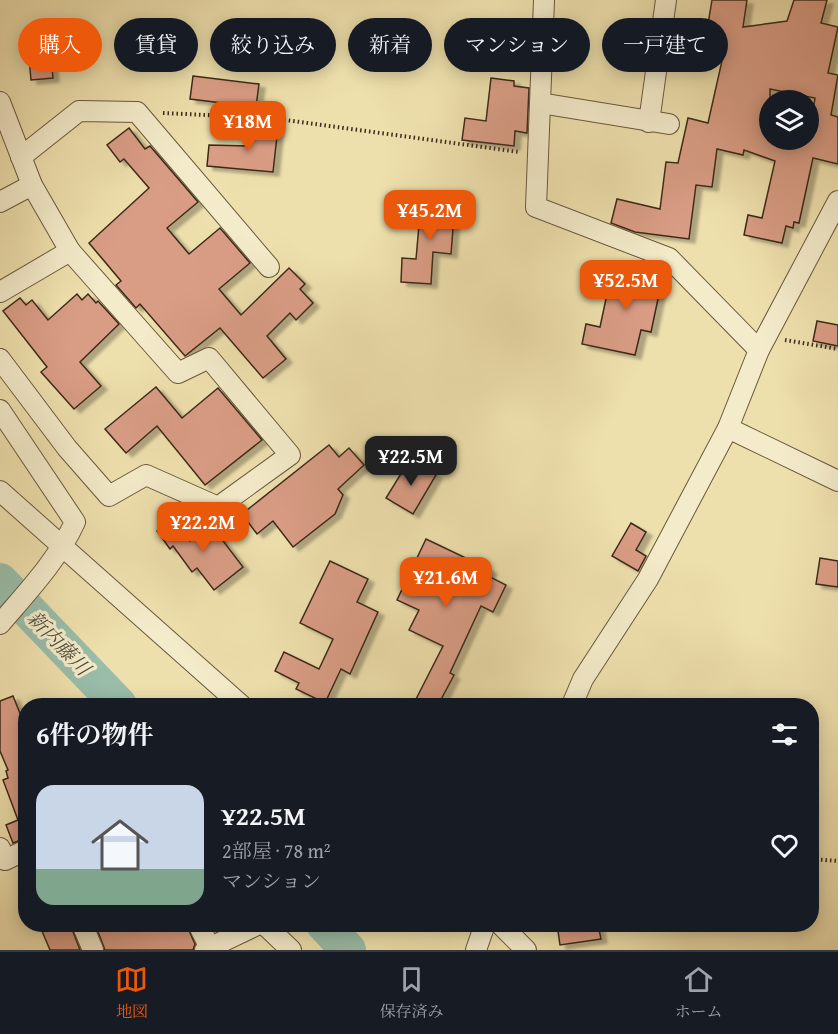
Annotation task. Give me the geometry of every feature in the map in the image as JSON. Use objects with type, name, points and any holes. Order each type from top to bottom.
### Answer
[{"type":"street","points":[[544,0],[536,207],[669,258],[763,344]]},
{"type":"street","points":[[649,122],[666,0]]},
{"type":"street","points":[[0,102],[32,185],[70,251],[178,373],[209,358],[290,455],[218,507],[146,475],[109,495],[67,448],[0,359]]},
{"type":"street","points":[[540,103],[669,124]]},
{"type":"street","points":[[21,157],[79,111],[137,112],[269,267]]},
{"type":"street","points":[[0,202],[32,185]]},
{"type":"street","points":[[575,698],[583,679],[648,579],[728,428],[763,344],[838,201]]},
{"type":"street","points":[[0,292],[70,251]]},
{"type":"street","points":[[0,410],[75,522],[64,546],[50,566],[0,624]]},
{"type":"street","points":[[728,428],[838,481]]},
{"type":"street","points":[[0,491],[233,698]]},
{"type":"street","points":[[0,848],[5,860],[18,854]]},
{"type":"street","points":[[85,932],[93,950]]},
{"type":"street","points":[[202,932],[209,949],[243,932]]},
{"type":"street","points":[[272,932],[291,950]]},
{"type":"street","points":[[508,932],[526,950]]},
{"type":"path","points":[[137,112],[271,118],[538,154]]},
{"type":"path","points":[[763,344],[838,349]]},
{"type":"path","points":[[819,860],[838,861]]},
{"type":"building","points":[[712,0],[747,0],[743,27],[787,21],[794,0],[827,0],[821,23],[838,27],[828,73],[838,75],[831,115],[838,117],[838,164],[813,158],[799,223],[794,222],[793,228],[786,226],[782,243],[744,235],[748,215],[762,218],[775,161],[744,150],[743,155],[717,149],[712,187],[696,185],[689,239],[635,232],[611,223],[617,199],[660,209],[666,162],[678,163],[688,118],[708,123],[719,72],[728,72],[728,18],[709,18]]},
{"type":"building","points":[[30,72],[52,72],[53,78],[31,80]]},
{"type":"building","points":[[193,76],[259,84],[256,107],[190,99]]},
{"type":"building","points":[[491,78],[514,81],[514,86],[529,88],[527,133],[515,131],[514,146],[462,140],[465,118],[486,121]]},
{"type":"building","points":[[252,124],[278,127],[273,172],[207,166],[209,145],[249,146]]},
{"type":"building","points":[[129,128],[145,149],[150,146],[198,202],[167,228],[189,254],[220,228],[250,263],[219,289],[241,315],[289,268],[305,284],[300,289],[313,303],[296,320],[290,313],[267,336],[286,359],[263,378],[220,328],[185,356],[140,304],[136,308],[116,285],[121,281],[89,243],[149,188],[124,159],[120,162],[107,145]]},
{"type":"building","points":[[421,202],[455,204],[451,254],[433,252],[431,284],[401,282],[402,258],[416,259]]},
{"type":"building","points":[[627,262],[655,268],[653,278],[662,280],[651,332],[641,330],[635,355],[582,344],[586,324],[600,327],[611,275],[624,277]]},
{"type":"building","points":[[77,294],[82,300],[88,294],[96,303],[98,301],[119,324],[80,362],[101,386],[74,409],[41,372],[47,367],[3,311],[20,298],[26,305],[32,300],[48,320]]},
{"type":"building","points":[[817,321],[838,325],[838,346],[813,341]]},
{"type":"building","points":[[156,387],[182,418],[218,388],[262,440],[205,485],[157,426],[126,453],[105,429]]},
{"type":"building","points":[[329,445],[339,457],[349,448],[364,465],[338,489],[343,495],[335,514],[293,547],[273,521],[257,534],[242,514]]},
{"type":"building","points":[[410,459],[436,475],[413,514],[386,498]]},
{"type":"building","points":[[173,518],[190,541],[211,525],[243,567],[214,590],[197,568],[192,572],[173,546],[170,549],[157,531]]},
{"type":"building","points":[[631,523],[646,532],[636,550],[646,556],[638,571],[612,556]]},
{"type":"building","points":[[426,539],[491,570],[488,576],[506,585],[493,612],[481,606],[450,673],[454,675],[442,698],[417,698],[443,646],[409,630],[419,610],[397,600]]},
{"type":"building","points":[[820,558],[838,561],[838,587],[816,584]]},
{"type":"building","points":[[330,561],[368,579],[357,602],[378,612],[350,674],[341,669],[327,698],[315,698],[296,689],[299,683],[275,671],[284,652],[319,669],[333,639],[300,623]]},
{"type":"building","points":[[13,696],[18,708],[18,820],[3,780],[8,778],[6,771],[8,770],[0,751],[0,701]]},
{"type":"building","points":[[18,820],[18,841],[13,843],[6,825]]},
{"type":"building","points":[[42,932],[73,932],[80,950],[50,950]]},
{"type":"building","points":[[98,932],[190,932],[195,944],[193,950],[105,950]]},
{"type":"building","points":[[558,932],[600,932],[601,939],[560,945]]},
{"type":"waterway","name":"新内藤川","points":[[0,581],[112,698]]},
{"type":"waterway","name":"新内藤川","points":[[331,932],[348,950]]}]
